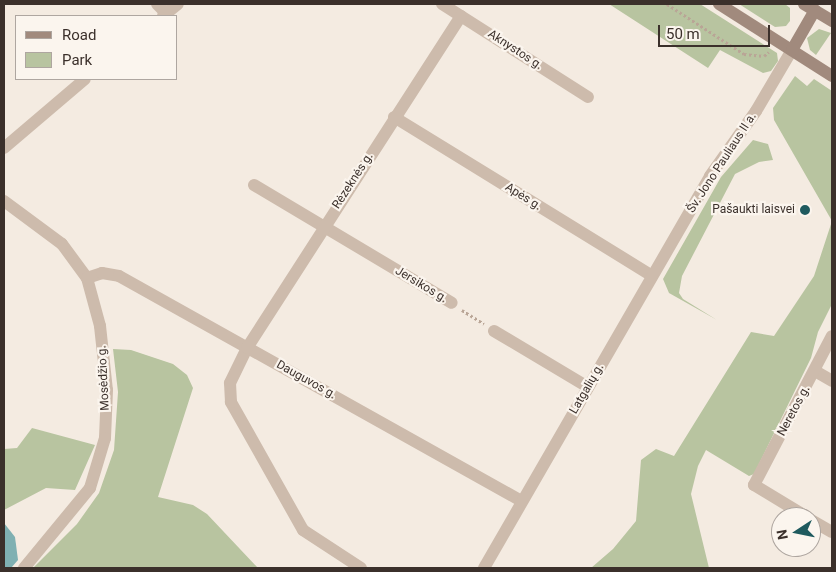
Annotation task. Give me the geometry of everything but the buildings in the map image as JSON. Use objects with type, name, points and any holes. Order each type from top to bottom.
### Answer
[{"type":"main road","points":[[719,4],[832,76]]},
{"type":"main road","points":[[787,47],[810,7],[832,22]]},
{"type":"street","points":[[157,4],[165,15],[178,4]]},
{"type":"street","name":"Aknystos g.","points":[[442,4],[588,97]]},
{"type":"street","name":"Rėzeknės g.","points":[[361,568],[303,530],[231,402],[230,383],[247,348],[323,227],[461,16]]},
{"type":"street","name":"Šv. Jono Pauliaus II a.","points":[[652,276],[710,176],[756,111],[787,47]]},
{"type":"street","points":[[4,148],[84,80]]},
{"type":"street","name":"Apės g.","points":[[394,117],[652,276]]},
{"type":"street","name":"Jersikos g.","points":[[254,185],[452,304]]},
{"type":"street","name":"Mosėdžio g.","points":[[4,200],[62,244],[87,278],[100,326],[107,390],[105,438],[90,488],[24,568]]},
{"type":"street","name":"Dauguvos g.","points":[[87,278],[102,273],[119,276],[521,502]]},
{"type":"street","name":"Latgalių g.","points":[[484,568],[652,276]]},
{"type":"street","points":[[494,331],[588,387]]},
{"type":"street","name":"Neretos g.","points":[[790,507],[754,485],[832,336]]},
{"type":"street","points":[[815,371],[832,381]]},
{"type":"street","points":[[821,526],[832,532]]},
{"type":"path","points":[[667,4],[744,54],[764,56],[787,47]]},
{"type":"path","name":"Jersikos g.","points":[[452,304],[494,331]]},
{"type":"green space","points":[[609,4],[700,4],[777,53],[778,61],[771,71],[763,73],[720,50],[708,68]]},
{"type":"green space","points":[[739,4],[785,4],[790,8],[790,21],[786,26],[775,27]]},
{"type":"green space","points":[[819,29],[831,33],[816,55],[810,50],[807,38]]},
{"type":"green space","points":[[795,76],[807,86],[814,79],[832,91],[832,221],[774,120],[773,108]]},
{"type":"green space","points":[[753,140],[768,144],[773,160],[759,162],[735,174],[682,276],[679,293],[683,299],[717,320],[669,293],[663,279],[721,177]]},
{"type":"green space","points":[[832,221],[832,304],[818,332],[811,358],[754,474],[749,476],[706,450],[698,466],[691,494],[709,568],[591,568],[613,549],[636,521],[641,460],[656,449],[674,456],[751,332],[774,336],[814,276]]},
{"type":"green space","points":[[113,349],[131,350],[173,364],[187,375],[193,388],[158,497],[193,505],[207,514],[258,568],[33,568],[77,524],[99,493],[114,450],[118,392]]},
{"type":"green space","points":[[32,428],[95,445],[75,490],[46,488],[4,510],[4,449],[17,448]]},
{"type":"water","points":[[4,523],[15,537],[18,560],[11,568],[4,568]]},
{"type":"place","name":"Pašaukti laisvei","points":[[805,210]]}]
